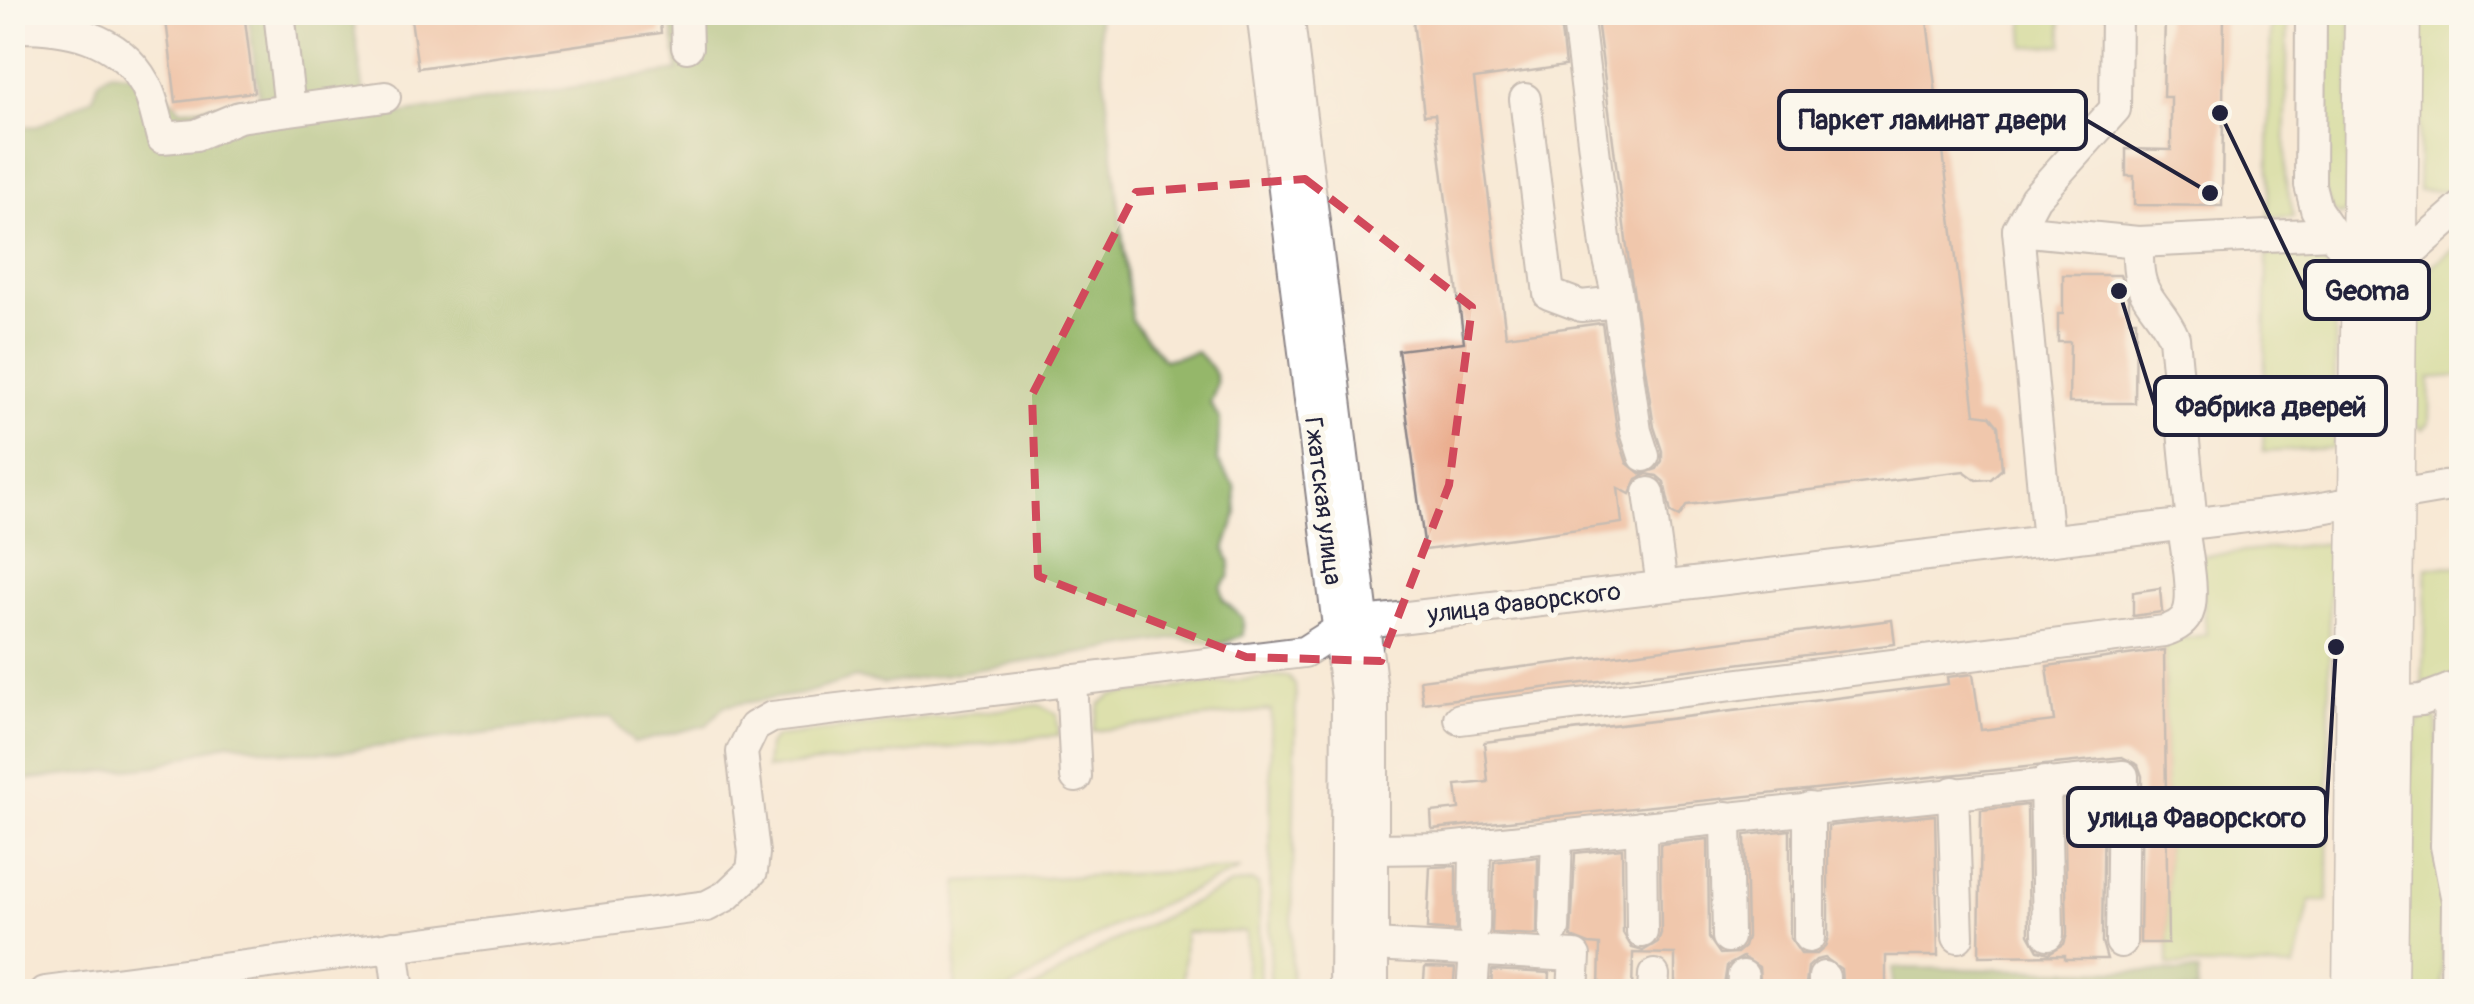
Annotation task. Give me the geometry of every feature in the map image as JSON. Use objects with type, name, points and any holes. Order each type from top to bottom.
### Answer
[{"type":"main road","points":[[2352,992],[2364,12]]},
{"type":"main road","points":[[2388,992],[2401,12]]},
{"type":"street","points":[[278,12],[290,108]]},
{"type":"street","points":[[686,12],[687,47]]},
{"type":"street","name":"Гжатская улица","points":[[1262,12],[1352,625],[1373,698],[1373,992]]},
{"type":"street","name":"Гжатская улица","points":[[1288,12],[1352,625],[1345,992]]},
{"type":"street","points":[[1577,12],[1606,246],[1636,430],[1644,456]]},
{"type":"street","points":[[2048,541],[2018,230],[2035,198],[2115,110],[2116,12]]},
{"type":"street","points":[[2311,12],[2310,185],[2316,208],[2331,233],[2360,268]]},
{"type":"street","points":[[12,28],[50,26],[91,36],[122,55],[146,84],[162,138],[196,136],[239,117],[385,97]]},
{"type":"street","points":[[1525,100],[1549,294],[1581,306],[1618,302]]},
{"type":"street","points":[[2398,263],[2462,206]]},
{"type":"street","points":[[2018,230],[2138,242],[2331,233]]},
{"type":"street","points":[[1460,718],[2175,627],[2188,617],[2191,603],[2174,338],[2166,318],[2144,292],[2138,270],[2138,242]]},
{"type":"street","name":"улица Фаворского","points":[[393,946],[708,906],[726,896],[752,871],[754,852],[742,752],[754,727],[772,717],[1304,652],[1352,625],[2187,525],[2462,484]]},
{"type":"street","points":[[1649,493],[1662,586]]},
{"type":"street","points":[[1071,680],[1076,777]]},
{"type":"street","points":[[2393,702],[2422,700],[2455,687],[2446,846],[2457,901],[2456,992]]},
{"type":"street","points":[[1373,849],[1431,850],[2124,776],[2121,942]]},
{"type":"street","points":[[2045,782],[2048,934]]},
{"type":"street","points":[[1954,792],[1958,937]]},
{"type":"street","points":[[1808,808],[1808,937]]},
{"type":"street","points":[[1726,817],[1728,937]]},
{"type":"street","points":[[1641,826],[1642,932]]},
{"type":"street","points":[[1554,929],[1557,836]]},
{"type":"street","points":[[1472,992],[1475,845]]},
{"type":"street","points":[[1374,945],[1475,939],[1575,956],[1574,992]]},
{"type":"street","points":[[44,992],[393,946],[399,992]]},
{"type":"highlighted area","points":[[1305,179],[1472,307],[1449,485],[1381,661],[1246,657],[1038,576],[1032,395],[1136,192]]},
{"type":"green space","points":[[248,13],[352,13],[368,119],[678,71],[670,13],[1097,13],[1132,321],[1164,360],[1197,352],[1215,375],[1210,403],[1220,420],[1217,460],[1235,487],[1237,513],[1225,550],[1230,576],[1221,587],[1223,600],[1243,618],[1243,635],[1219,645],[1179,638],[884,684],[856,678],[802,694],[724,706],[707,725],[634,743],[611,718],[336,752],[282,752],[230,742],[156,766],[13,781],[13,127],[38,126],[93,97],[99,80],[111,72],[146,76],[181,109],[251,103],[259,96]]},
{"type":"green space","points":[[2023,13],[2060,13],[2063,45],[2025,47]]},
{"type":"green space","points":[[2271,13],[2288,13],[2285,177],[2294,217],[2268,217]]},
{"type":"green space","points":[[2325,13],[2352,13],[2346,213],[2340,216],[2332,211],[2322,184]]},
{"type":"green space","points":[[2416,13],[2461,13],[2462,182],[2456,191],[2418,191],[2420,76],[2415,54]]},
{"type":"green space","points":[[2461,243],[2461,376],[2430,378],[2429,423],[2422,430],[2416,423],[2417,288],[2428,268]]},
{"type":"green space","points":[[2267,255],[2312,256],[2332,276],[2336,290],[2334,448],[2263,452]]},
{"type":"green space","points":[[2330,543],[2328,901],[2310,901],[2295,968],[2168,965],[2164,641],[2206,635],[2201,556]]},
{"type":"green space","points":[[2461,566],[2461,673],[2422,685],[2427,567]]},
{"type":"green space","points":[[1289,677],[1296,696],[1291,992],[1270,991],[1271,710],[1093,731],[1100,704],[1112,695]]},
{"type":"green space","points":[[1039,705],[1057,714],[1059,735],[766,769],[768,745],[776,737]]},
{"type":"green space","points":[[2427,714],[2437,723],[2442,991],[2401,992],[2404,814],[2417,724]]},
{"type":"green space","points":[[1241,869],[1109,928],[1007,991],[955,991],[958,882]]},
{"type":"green space","points":[[1251,881],[1258,884],[1260,991],[1246,991],[1246,932],[1185,932],[1183,991],[1029,991],[1109,943],[1231,885]]},
{"type":"green space","points":[[1893,968],[2199,972],[2197,991],[1892,992]]},
{"type":"building","points":[[165,12],[244,12],[254,92],[176,102]]},
{"type":"building","points":[[410,12],[475,12],[476,17],[503,12],[659,12],[661,33],[418,68]]},
{"type":"building","points":[[1412,12],[1559,12],[1565,66],[1474,79],[1506,336],[1602,323],[1618,436],[1627,463],[1641,474],[1657,469],[1662,451],[1654,427],[1629,263],[1596,12],[1926,12],[1975,414],[1990,416],[1998,426],[2002,469],[1991,479],[1976,480],[1964,471],[1687,505],[1679,517],[1671,513],[1664,482],[1647,474],[1637,479],[1630,494],[1618,488],[1622,523],[1425,550],[1398,350],[1464,342],[1435,114],[1424,115]]},
{"type":"building","points":[[2172,12],[2224,12],[2222,206],[2134,205],[2134,176],[2126,176],[2126,149],[2171,150],[2171,97],[2163,97],[2165,16],[2172,16]]},
{"type":"building","points":[[2063,275],[2120,275],[2129,301],[2129,320],[2136,320],[2135,403],[2069,403],[2070,342],[2058,342]]},
{"type":"building","points":[[2160,588],[2162,612],[2133,616],[2133,592]]},
{"type":"building","points":[[1892,620],[1895,644],[1423,703],[1420,680]]},
{"type":"building","points":[[2164,650],[2168,943],[2140,943],[2142,776],[2138,765],[2122,757],[1432,829],[1431,812],[1459,809],[1456,785],[1488,782],[1484,742],[1948,684],[1947,677],[1973,674],[1981,730],[2054,721],[2047,666]]},
{"type":"building","points":[[2104,797],[2102,942],[2107,959],[2065,959],[2065,955],[1979,956],[1981,810],[2027,805],[2029,934],[2038,950],[2049,953],[2064,944],[2067,934],[2064,801]]},
{"type":"building","points":[[1935,815],[1938,956],[1886,956],[1886,992],[1843,992],[1841,969],[1825,958],[1808,967],[1805,992],[1761,992],[1759,967],[1743,957],[1727,966],[1723,992],[1675,992],[1675,954],[1633,953],[1632,992],[1599,992],[1600,945],[1571,937],[1575,853],[1622,848],[1623,933],[1632,948],[1643,951],[1658,942],[1661,933],[1660,844],[1708,839],[1709,938],[1720,954],[1737,953],[1747,937],[1745,835],[1790,830],[1790,938],[1801,954],[1817,954],[1828,937],[1828,826]]},
{"type":"building","points":[[1538,857],[1537,935],[1492,933],[1494,862]]},
{"type":"building","points":[[1456,866],[1456,931],[1427,929],[1430,867]]},
{"type":"building","points":[[1425,967],[1455,968],[1453,992],[1423,992]]},
{"type":"building","points":[[1492,970],[1550,973],[1549,992],[1491,992]]},
{"type":"place","name":"Geoma","points":[[2220,113]]},
{"type":"place","name":"Паркет ламинат двери","points":[[2210,193]]},
{"type":"place","name":"Фабрика дверей","points":[[2119,291]]},
{"type":"place","name":"улица Фаворского","points":[[2336,647]]}]
